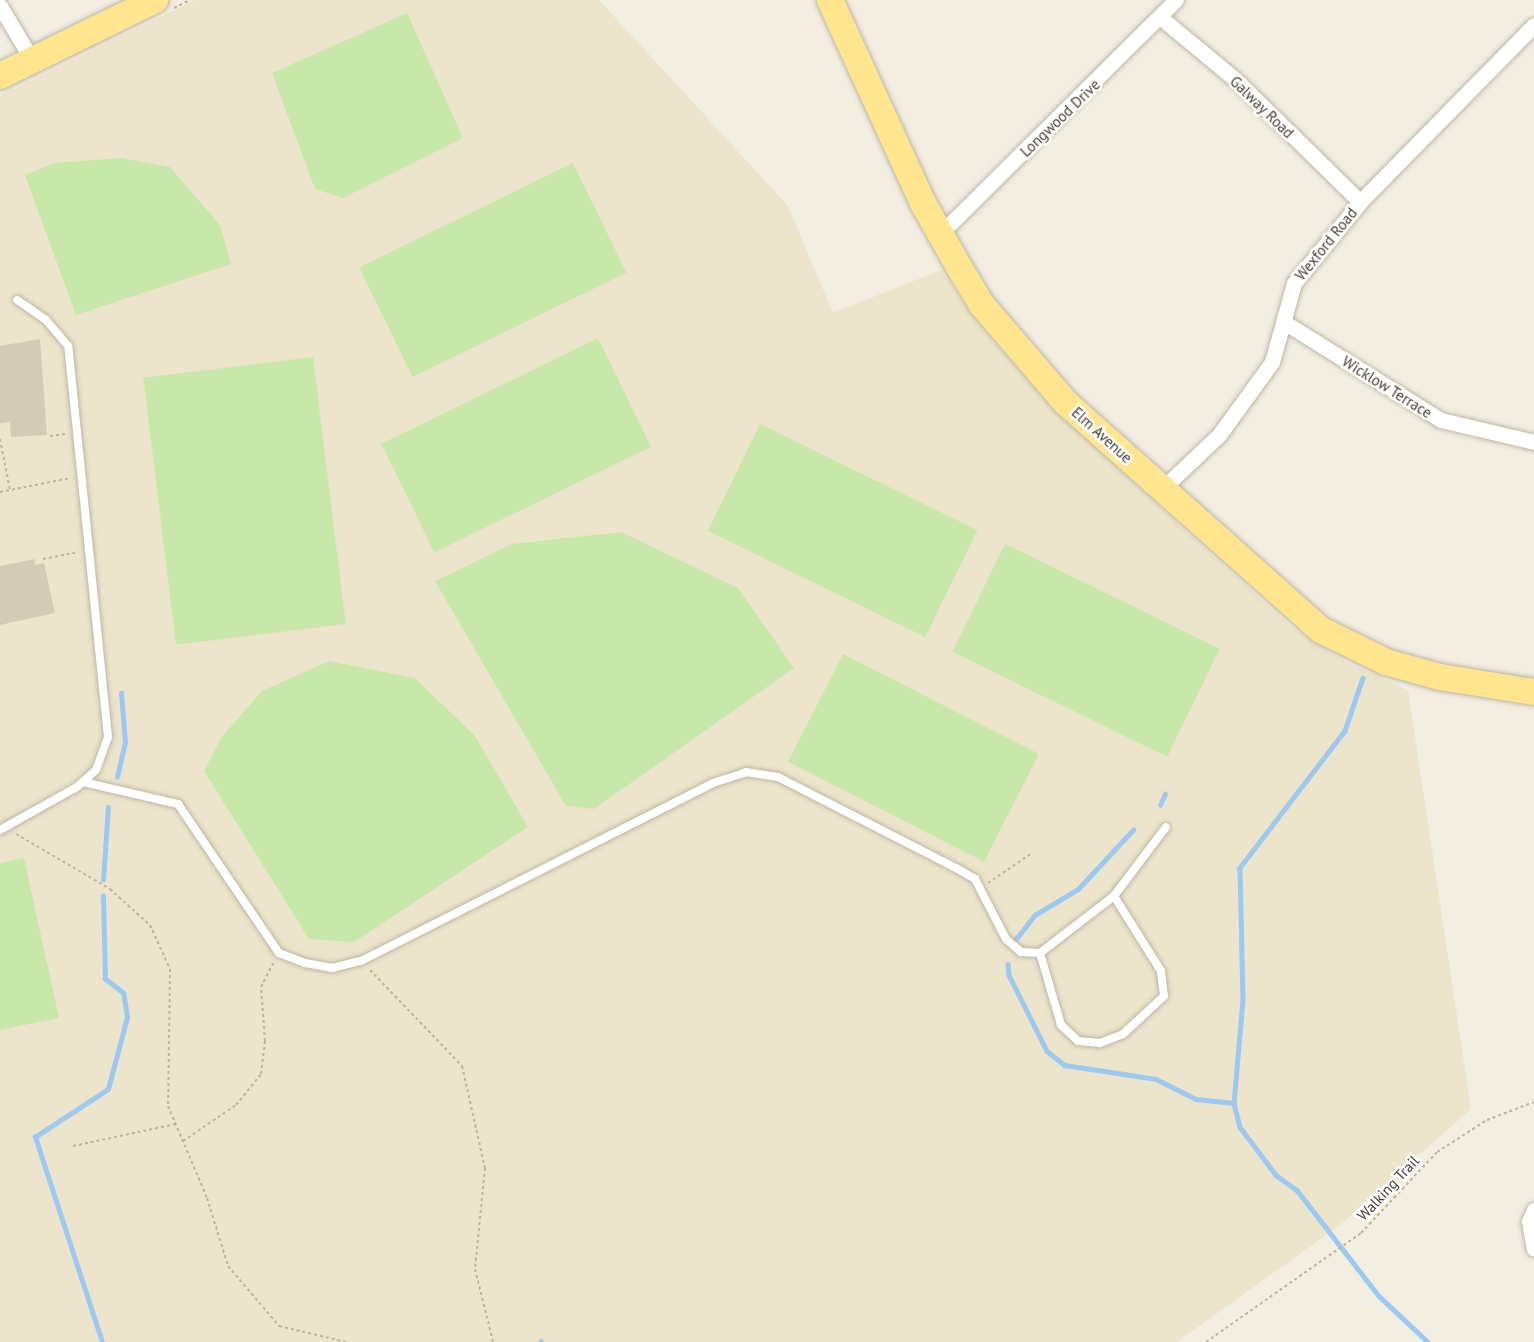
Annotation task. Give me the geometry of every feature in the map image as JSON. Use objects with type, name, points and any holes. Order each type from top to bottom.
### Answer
[{"type":"main road","points":[[0,76],[155,0]]},
{"type":"main road","name":"Elm Avenue","points":[[830,0],[941,234],[982,305],[1065,402],[1279,597],[1352,648],[1440,677],[1534,692]]},
{"type":"street","name":"Longwood Drive","points":[[941,234],[1176,0]]},
{"type":"street","points":[[0,6],[32,60]]},
{"type":"street","name":"Galway Road","points":[[1160,17],[1236,81],[1360,202]]},
{"type":"street","name":"Wexford Road","points":[[1162,489],[1219,435],[1265,372],[1284,322],[1294,283],[1360,202],[1534,26]]},
{"type":"street","name":"Wicklow Terrace","points":[[1284,322],[1441,420],[1534,442]]},
{"type":"street","points":[[1534,1210],[1529,1221],[1534,1249]]},
{"type":"lane","points":[[2,828],[83,782],[96,770],[108,737],[68,346],[46,320],[17,300]]},
{"type":"lane","points":[[83,782],[178,804],[279,952],[332,968],[361,961],[713,783],[746,772],[777,777],[958,869],[978,886],[1006,939],[1021,952],[1040,953],[1113,896],[1166,827]]},
{"type":"lane","points":[[1040,953],[1061,1025],[1078,1041],[1100,1043],[1148,1016],[1164,996],[1161,970],[1113,896]]},
{"type":"path","points":[[50,436],[77,432]]},
{"type":"path","points":[[0,439],[10,490]]},
{"type":"path","points":[[0,492],[82,475]]},
{"type":"path","points":[[43,559],[90,550]]},
{"type":"path","points":[[2,828],[110,890],[150,925],[170,969],[168,1106],[228,1266],[279,1326],[346,1342]]},
{"type":"path","points":[[978,886],[999,879],[1032,852]]},
{"type":"path","points":[[183,1141],[236,1105],[261,1074],[265,1041],[261,987],[279,952]]},
{"type":"path","points":[[361,961],[462,1066],[485,1168],[475,1269],[493,1342]]},
{"type":"path","name":"Walking Trail","points":[[1206,1342],[1286,1289],[1331,1251],[1361,1233],[1437,1152],[1487,1120],[1534,1102]]},
{"type":"path","points":[[74,1146],[176,1124]]},
{"type":"shaded area","points":[[195,0],[599,0],[788,206],[833,313],[941,270],[977,323],[1048,403],[1293,628],[1346,662],[1408,690],[1471,1109],[1340,1225],[1177,1342],[0,1342],[0,96]]},
{"type":"green space","points":[[407,13],[463,138],[343,198],[315,189],[272,73]]},
{"type":"green space","points":[[122,158],[170,167],[220,225],[231,264],[76,315],[25,175],[54,163]]},
{"type":"green space","points":[[573,163],[626,273],[413,377],[359,267]]},
{"type":"green space","points":[[598,338],[651,447],[434,552],[381,444]]},
{"type":"green space","points":[[313,357],[346,624],[176,645],[143,378]]},
{"type":"green space","points":[[760,424],[978,530],[925,637],[708,531]]},
{"type":"green space","points":[[621,532],[738,588],[794,668],[594,809],[566,806],[435,581],[512,544]]},
{"type":"green space","points":[[1005,544],[1220,649],[1167,757],[952,652]]},
{"type":"green space","points":[[843,654],[1039,754],[984,862],[788,762]]},
{"type":"green space","points":[[329,661],[415,678],[475,736],[528,827],[354,942],[309,939],[204,771],[221,738],[262,691]]},
{"type":"green space","points":[[24,858],[59,1018],[0,1030],[0,863]]},
{"type":"building","points":[[40,339],[47,435],[11,437],[10,422],[0,423],[0,346]]},
{"type":"building","points":[[34,559],[35,565],[44,563],[55,613],[0,625],[0,566]]},
{"type":"waterway","points":[[1363,678],[1345,731],[1240,868],[1243,999],[1234,1103],[1240,1127],[1276,1175],[1297,1190],[1379,1296],[1428,1342]]},
{"type":"waterway","points":[[117,777],[125,742],[121,693]]},
{"type":"waterway","points":[[1160,805],[1165,794]]},
{"type":"waterway","points":[[103,880],[108,807]]},
{"type":"waterway","points":[[1016,939],[1035,915],[1078,889],[1133,830]]},
{"type":"waterway","points":[[102,1342],[35,1137],[108,1089],[127,1017],[123,993],[105,979],[103,896]]},
{"type":"waterway","points":[[1008,964],[1009,975],[1047,1051],[1065,1065],[1156,1079],[1196,1099],[1234,1103]]}]
